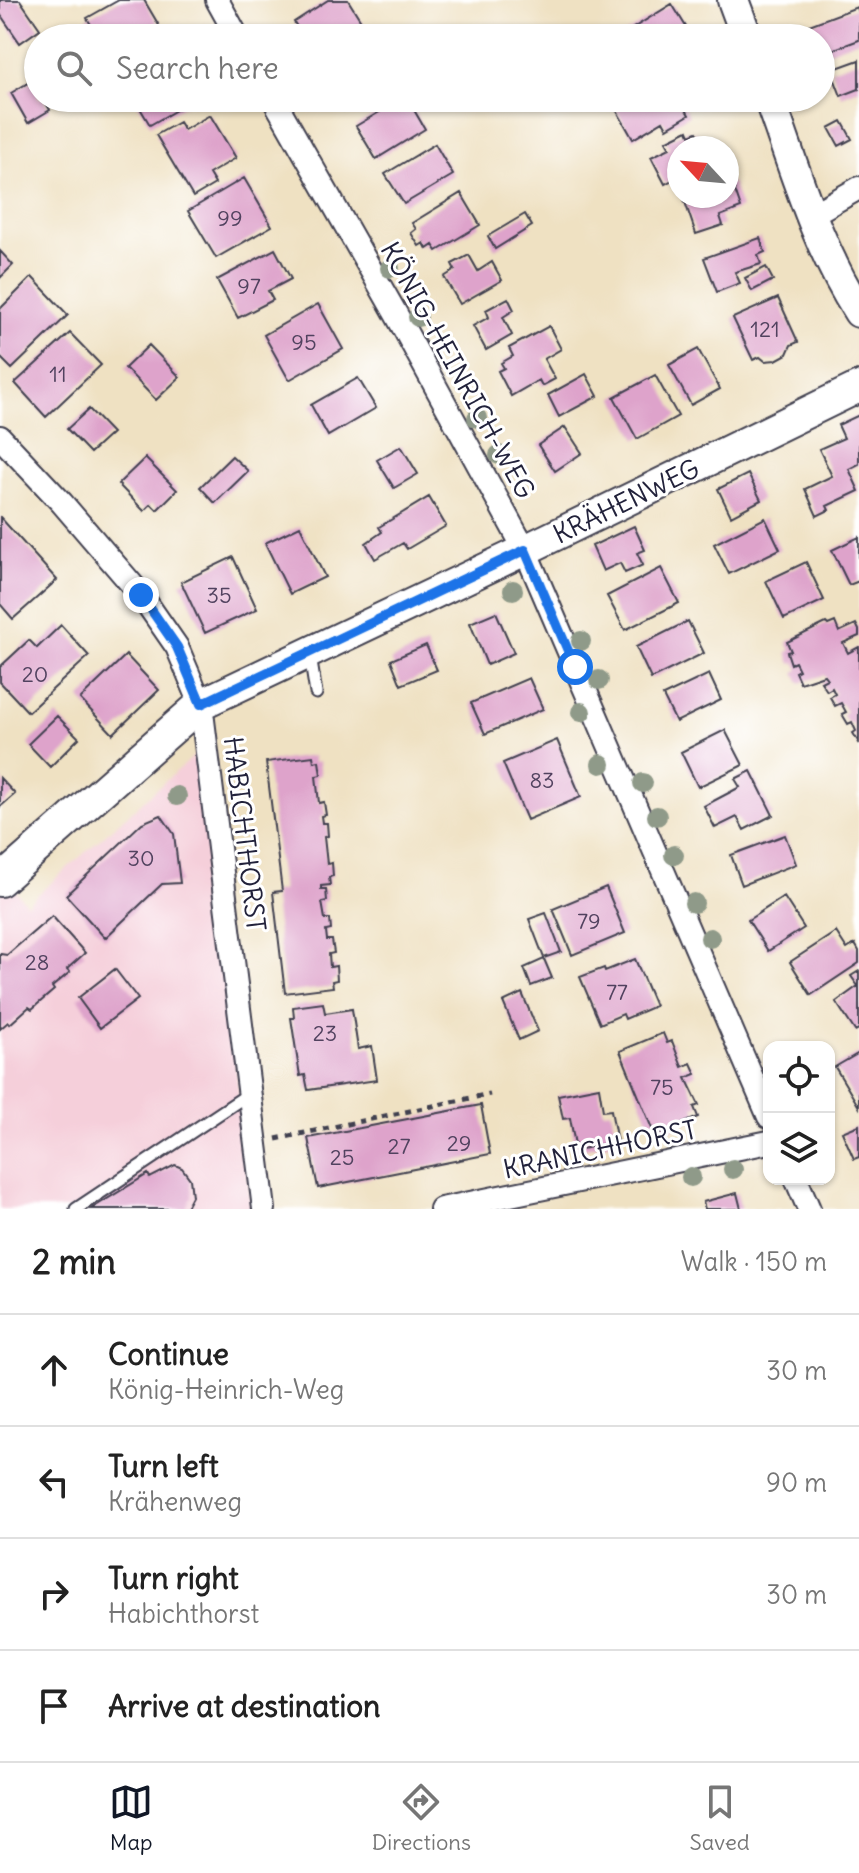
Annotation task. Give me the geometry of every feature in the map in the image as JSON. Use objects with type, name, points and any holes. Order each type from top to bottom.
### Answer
[{"type":"street","points":[[217,0],[230,24]]},
{"type":"street","points":[[733,0],[742,24]]},
{"type":"street","name":"KÖNIG-HEINRICH-WEG","points":[[281,112],[525,550],[767,1113]]},
{"type":"street","points":[[774,112],[811,215],[836,273],[859,312]]},
{"type":"street","points":[[811,215],[859,188]]},
{"type":"street","name":"KRÄHENWEG","points":[[0,881],[201,704],[859,387]]},
{"type":"street","name":"HABICHTHORST","points":[[0,437],[141,595],[177,647],[201,704],[264,1209]]},
{"type":"street","name":"KRANICHHORST","points":[[441,1209],[763,1143]]},
{"type":"street","points":[[799,1185],[809,1209]]},
{"type":"lane","points":[[309,651],[316,693]]},
{"type":"lane","points":[[76,1209],[250,1093]]},
{"type":"path","points":[[256,1143],[490,1094]]},
{"type":"shaded area","points":[[203,748],[251,1209],[0,1209],[0,874],[27,904]]},
{"type":"building","points":[[0,0],[20,0],[37,24],[24,24],[24,40],[20,43],[0,14]]},
{"type":"building","points":[[119,0],[144,0],[158,24],[91,24],[87,18]]},
{"type":"building","points":[[328,0],[348,0],[363,24],[295,24]]},
{"type":"building","points":[[672,4],[684,24],[640,24]]},
{"type":"building","points":[[857,7],[859,40],[835,49],[835,24],[812,24]]},
{"type":"building","points":[[859,60],[859,89],[841,96],[835,80],[835,69]]},
{"type":"building","points":[[24,85],[24,112],[47,112],[28,123],[11,93]]},
{"type":"building","points":[[142,112],[173,112],[150,125]]},
{"type":"building","points":[[380,112],[415,112],[425,129],[376,159],[356,126]]},
{"type":"building","points":[[618,112],[687,112],[689,115],[667,128],[663,121],[633,139]]},
{"type":"building","points":[[210,115],[236,158],[209,174],[215,184],[193,197],[156,135],[179,122],[184,130]]},
{"type":"building","points":[[842,121],[852,139],[839,146],[829,128]]},
{"type":"building","points":[[688,130],[690,135],[697,132],[699,136],[676,136]]},
{"type":"building","points":[[435,144],[453,175],[404,204],[385,174]]},
{"type":"building","points":[[667,149],[665,184],[651,157]]},
{"type":"building","points":[[244,178],[272,226],[216,258],[188,211]]},
{"type":"building","points":[[461,193],[480,225],[437,251],[433,245],[427,249],[424,243],[419,246],[411,233],[416,229],[412,223]]},
{"type":"building","points":[[739,202],[741,208],[720,216],[723,225],[696,234],[687,208],[739,208]]},
{"type":"building","points":[[525,214],[532,226],[495,249],[488,236]]},
{"type":"building","points":[[760,238],[765,252],[758,255],[761,264],[735,272],[740,283],[717,292],[704,258]]},
{"type":"building","points":[[275,249],[291,279],[268,291],[273,300],[238,318],[217,280]]},
{"type":"building","points":[[0,251],[13,265],[0,278]]},
{"type":"building","points":[[469,255],[478,271],[492,262],[502,280],[460,304],[444,277],[455,270],[452,264]]},
{"type":"building","points":[[766,267],[773,280],[752,291],[745,278]]},
{"type":"building","points":[[32,277],[68,315],[12,369],[0,357],[0,309]]},
{"type":"building","points":[[508,298],[514,310],[503,317],[512,335],[486,350],[473,326],[489,317],[486,310]]},
{"type":"building","points":[[778,298],[798,342],[776,360],[765,361],[760,357],[753,360],[733,318]]},
{"type":"building","points":[[318,304],[343,349],[289,380],[264,335]]},
{"type":"building","points":[[549,326],[561,349],[544,359],[555,379],[542,386],[539,380],[511,396],[498,371],[504,368],[501,363],[513,356],[509,348]]},
{"type":"building","points":[[70,333],[101,365],[46,417],[15,383]]},
{"type":"building","points":[[149,345],[180,377],[156,400],[125,368]]},
{"type":"building","points":[[698,349],[720,389],[691,405],[669,365]]},
{"type":"building","points":[[586,374],[598,396],[559,417],[548,395]]},
{"type":"building","points":[[655,375],[678,416],[637,439],[614,397]]},
{"type":"building","points":[[358,378],[376,408],[328,436],[311,405]]},
{"type":"building","points":[[89,409],[112,433],[90,453],[67,429]]},
{"type":"building","points":[[859,415],[859,464],[849,469],[859,491],[827,506],[829,510],[817,516],[805,489],[832,476],[819,449],[844,438],[838,425]]},
{"type":"building","points":[[565,427],[582,453],[555,471],[538,445]]},
{"type":"building","points":[[401,446],[418,474],[394,488],[377,460]]},
{"type":"building","points":[[232,456],[248,471],[215,503],[200,487]]},
{"type":"building","points":[[145,458],[177,490],[157,510],[151,504],[144,511],[118,484]]},
{"type":"building","points":[[748,474],[761,500],[731,516],[718,489]]},
{"type":"building","points":[[429,497],[446,526],[407,549],[403,543],[375,559],[366,543],[382,532],[379,527]]},
{"type":"building","points":[[0,517],[57,580],[13,619],[0,604]]},
{"type":"building","points":[[765,518],[780,549],[729,574],[714,544]]},
{"type":"building","points":[[300,526],[325,577],[290,594],[265,543]]},
{"type":"building","points":[[634,526],[645,550],[637,553],[643,565],[625,573],[620,563],[603,571],[592,546]]},
{"type":"building","points":[[859,537],[859,581],[849,585],[832,550]]},
{"type":"building","points":[[233,557],[257,609],[205,633],[181,582]]},
{"type":"building","points":[[806,562],[824,600],[784,619],[766,581]]},
{"type":"building","points":[[661,568],[679,603],[625,630],[607,596]]},
{"type":"building","points":[[496,612],[514,653],[487,665],[470,623]]},
{"type":"building","points":[[688,621],[704,653],[651,679],[636,647]]},
{"type":"building","points":[[835,622],[839,632],[856,624],[859,630],[859,636],[843,643],[848,653],[859,647],[859,743],[853,733],[856,731],[852,722],[848,724],[842,714],[846,712],[841,703],[835,706],[830,697],[835,694],[832,688],[827,691],[821,682],[827,679],[824,675],[800,683],[795,672],[799,670],[795,662],[791,664],[787,652],[791,651],[787,642],[826,623]]},
{"type":"building","points":[[61,625],[89,656],[28,712],[0,682],[0,667],[29,640],[37,648]]},
{"type":"building","points":[[426,645],[437,670],[401,685],[391,660]]},
{"type":"building","points":[[126,655],[159,690],[113,734],[80,699]]},
{"type":"building","points":[[709,674],[721,700],[676,722],[663,696]]},
{"type":"building","points":[[529,678],[543,709],[485,734],[471,703]]},
{"type":"building","points":[[57,716],[79,738],[50,767],[28,744]]},
{"type":"building","points":[[725,730],[743,765],[698,787],[681,752]]},
{"type":"building","points":[[557,740],[581,797],[527,820],[503,763]]},
{"type":"building","points":[[313,756],[314,762],[319,761],[321,775],[316,776],[319,803],[324,802],[326,815],[321,816],[322,823],[327,823],[328,836],[324,837],[327,864],[332,863],[330,885],[321,886],[321,889],[326,889],[327,901],[322,902],[325,919],[330,919],[331,930],[326,931],[327,940],[332,940],[334,953],[329,954],[330,967],[336,966],[337,980],[332,981],[333,987],[285,993],[273,892],[282,891],[266,762]]},
{"type":"building","points":[[751,771],[773,815],[744,830],[737,817],[715,828],[704,806],[740,787],[735,779]]},
{"type":"building","points":[[0,778],[15,794],[0,807]]},
{"type":"building","points":[[161,815],[174,834],[180,883],[162,884],[105,938],[66,895],[142,823]]},
{"type":"building","points":[[785,835],[796,864],[742,885],[731,855]]},
{"type":"building","points":[[606,887],[625,933],[572,955],[553,909]]},
{"type":"building","points":[[784,897],[804,928],[768,951],[748,920]]},
{"type":"building","points":[[546,913],[561,952],[544,958],[529,919]]},
{"type":"building","points":[[52,916],[85,953],[67,969],[70,972],[52,987],[54,990],[32,1009],[29,1007],[0,1029],[0,954],[7,955]]},
{"type":"building","points":[[836,932],[847,949],[855,944],[859,951],[859,963],[811,995],[790,962]]},
{"type":"building","points":[[544,959],[552,978],[531,986],[524,968]]},
{"type":"building","points":[[635,959],[655,1006],[625,1019],[623,1014],[600,1024],[580,977]]},
{"type":"building","points":[[115,969],[138,999],[100,1028],[78,998]]},
{"type":"building","points":[[859,971],[859,1029],[855,1031],[836,1002],[858,986],[851,976]]},
{"type":"building","points":[[522,993],[538,1031],[519,1040],[503,1002]]},
{"type":"building","points":[[323,1003],[325,1013],[352,1009],[358,1049],[372,1046],[377,1080],[308,1090],[305,1075],[300,1076],[291,1018],[294,1018],[293,1007]]},
{"type":"building","points":[[663,1033],[667,1043],[672,1041],[682,1067],[691,1063],[696,1074],[686,1078],[699,1105],[694,1107],[698,1117],[655,1136],[620,1051]]},
{"type":"building","points":[[859,1053],[859,1107],[835,1067]]},
{"type":"building","points":[[599,1087],[603,1111],[611,1110],[617,1142],[576,1150],[570,1118],[563,1119],[558,1095]]},
{"type":"building","points":[[481,1105],[490,1154],[318,1188],[308,1138]]},
{"type":"building","points":[[859,1125],[859,1157],[854,1159],[842,1132]]},
{"type":"building","points":[[175,1165],[182,1168],[190,1179],[192,1196],[185,1209],[91,1209],[148,1174],[150,1178]]},
{"type":"building","points":[[737,1193],[741,1209],[705,1209],[703,1202]]},
{"type":"route","points":[[141,595],[177,647],[201,704],[525,550],[575,667]]}]
